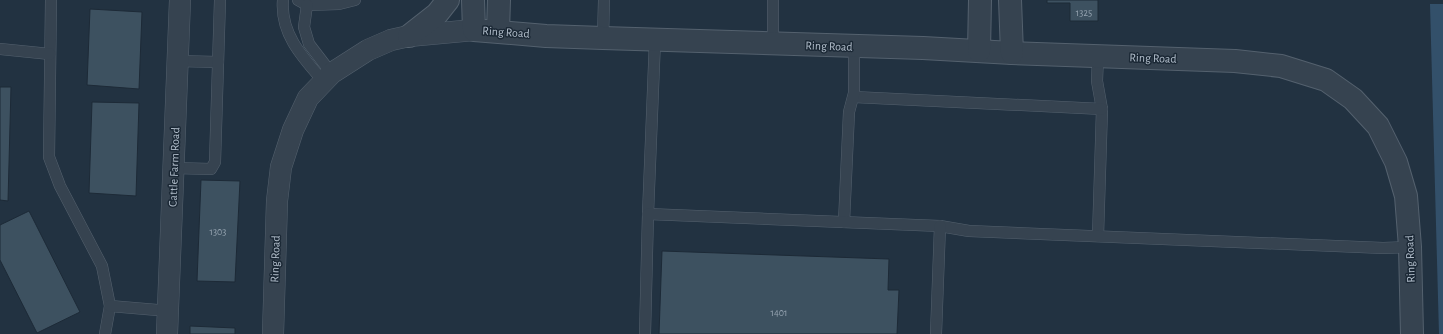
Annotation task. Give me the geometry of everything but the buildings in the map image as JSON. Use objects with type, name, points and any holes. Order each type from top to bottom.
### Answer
[{"type":"street","name":"Cattle Farm Road","points":[[167,334],[180,0]]},
{"type":"street","points":[[409,36],[436,14],[448,0]]},
{"type":"street","points":[[473,0],[474,30]]},
{"type":"street","points":[[498,31],[499,0]]},
{"type":"street","points":[[979,51],[980,0]]},
{"type":"street","points":[[1010,0],[1012,53]]},
{"type":"street","name":"Ring Road","points":[[273,334],[277,201],[281,167],[293,130],[308,98],[328,78],[368,50],[391,40],[409,36],[474,30],[546,36],[923,48],[1258,63],[1281,66],[1326,80],[1353,98],[1378,126],[1396,162],[1406,196],[1410,247],[1412,334]]},
{"type":"lane","points":[[52,0],[49,156],[60,186],[102,266],[110,306],[105,334]]},
{"type":"lane","points":[[174,168],[211,169],[215,162],[220,0]]},
{"type":"lane","points":[[283,0],[282,9],[289,38],[305,60],[328,78]]},
{"type":"lane","points":[[328,78],[309,44],[304,27],[303,2],[339,4],[355,0]]},
{"type":"lane","points":[[603,38],[604,0]]},
{"type":"lane","points":[[773,44],[774,0]]},
{"type":"lane","points":[[645,334],[655,40]]},
{"type":"lane","points":[[844,222],[849,112],[854,97],[854,47]]},
{"type":"lane","points":[[0,49],[50,54]]},
{"type":"lane","points":[[1098,56],[1097,82],[1102,109],[1098,236]]},
{"type":"lane","points":[[177,61],[218,62]]},
{"type":"lane","points":[[854,97],[1102,109]]},
{"type":"lane","points":[[648,214],[940,226],[969,231],[1383,248],[1410,247]]},
{"type":"lane","points":[[936,334],[940,226]]},
{"type":"lane","points":[[110,306],[168,311]]},
{"type":"water","points":[[1430,4],[1443,4],[1443,334],[1439,334]]}]
